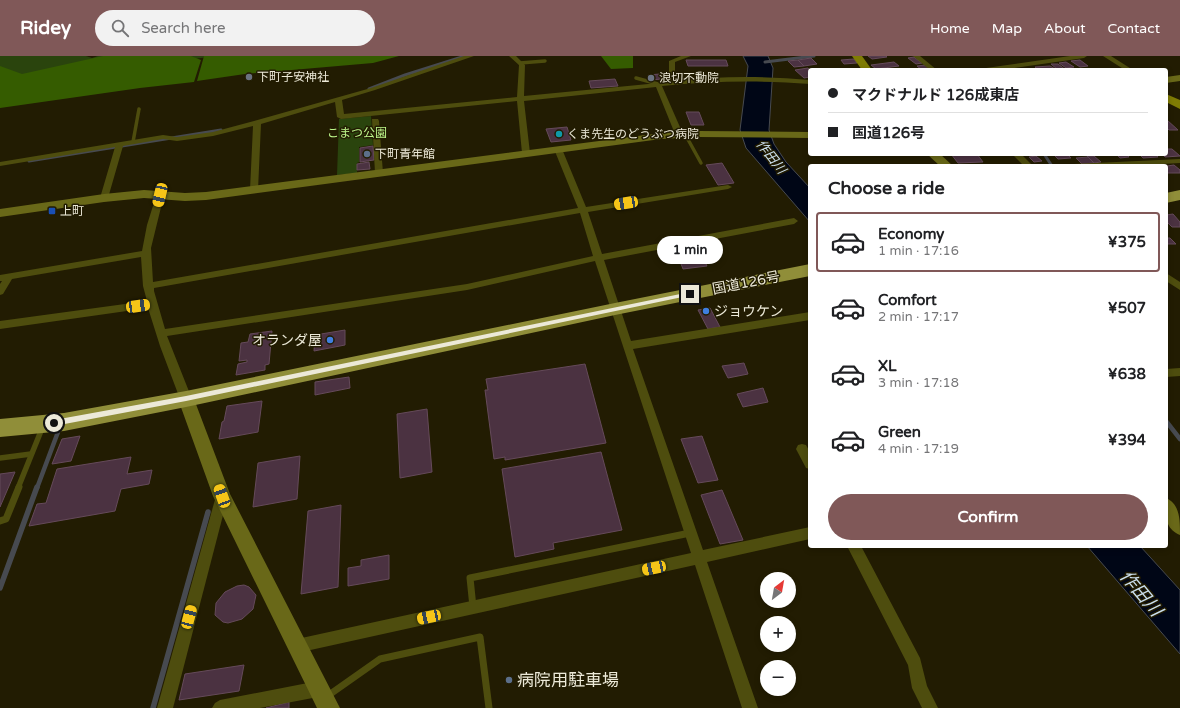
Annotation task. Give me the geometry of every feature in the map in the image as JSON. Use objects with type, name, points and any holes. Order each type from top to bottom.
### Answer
[{"type":"highway","points":[[1168,198],[1180,196]]},
{"type":"highway","name":"国道126号","points":[[0,428],[64,422],[186,399],[615,309],[808,270]]},
{"type":"main road","points":[[857,56],[866,68]]},
{"type":"main road","points":[[1168,98],[1180,105]]},
{"type":"street","points":[[0,164],[120,146],[133,142],[166,137],[175,138],[213,134],[257,124],[338,100],[471,56]]},
{"type":"street","points":[[512,56],[522,65],[520,100],[526,153]]},
{"type":"street","points":[[672,83],[672,61],[688,56]]},
{"type":"street","points":[[916,56],[931,68]]},
{"type":"street","points":[[1000,68],[1084,56]]},
{"type":"street","points":[[1106,56],[1127,68]]},
{"type":"street","points":[[1168,80],[1180,78]]},
{"type":"street","points":[[338,100],[341,117],[520,100],[658,84],[735,79],[808,82]]},
{"type":"street","points":[[658,84],[682,134]]},
{"type":"street","points":[[374,121],[379,173]]},
{"type":"street","points":[[254,190],[257,124]]},
{"type":"street","points":[[0,213],[104,198],[144,194],[185,197],[206,196],[526,153],[682,134],[808,135]]},
{"type":"street","points":[[104,198],[120,146]]},
{"type":"street","points":[[558,149],[583,210],[597,258],[750,708]]},
{"type":"street","points":[[935,156],[945,164]]},
{"type":"street","points":[[1018,156],[1027,164]]},
{"type":"street","points":[[1116,164],[1180,161]]},
{"type":"street","points":[[148,286],[728,186]]},
{"type":"street","points":[[160,195],[146,253],[148,286],[161,333],[222,496],[324,698],[220,708]]},
{"type":"street","points":[[161,333],[467,288],[597,258],[794,221]]},
{"type":"street","points":[[0,292],[4,278],[146,253]]},
{"type":"street","points":[[1168,278],[1180,287]]},
{"type":"street","points":[[0,325],[153,304]]},
{"type":"street","points":[[627,346],[808,316]]},
{"type":"street","points":[[1168,373],[1180,372]]},
{"type":"street","points":[[802,449],[808,460]]},
{"type":"street","points":[[165,708],[222,496]]},
{"type":"street","points":[[1168,509],[1180,526]]},
{"type":"street","points":[[297,646],[808,533]]},
{"type":"street","points":[[855,548],[915,663],[920,688],[930,708]]},
{"type":"lane","points":[[520,63],[545,60]]},
{"type":"lane","points":[[636,78],[658,84]]},
{"type":"lane","points":[[133,142],[139,109]]},
{"type":"lane","points":[[682,134],[702,163]]},
{"type":"lane","points":[[0,521],[6,519],[44,424]]},
{"type":"lane","points":[[0,458],[31,454]]},
{"type":"lane","points":[[473,607],[470,578],[690,533]]},
{"type":"lane","points":[[324,698],[380,659],[480,637],[489,708]]},
{"type":"green space","points":[[0,56],[86,56],[92,58],[98,56],[217,56],[43,78],[0,79]]},
{"type":"green space","points":[[103,56],[191,56],[201,60],[194,82],[140,88],[0,108],[0,66],[22,74]]},
{"type":"green space","points":[[204,56],[399,56],[373,63],[245,74],[197,81]]},
{"type":"green space","points":[[601,56],[633,56],[633,68],[611,69]]},
{"type":"green space","name":"こまつ公園","points":[[371,116],[373,145],[359,147],[357,173],[337,175],[339,119]]},
{"type":"water","name":"作田川","points":[[743,56],[768,56],[773,68],[769,130],[774,144],[786,162],[808,186],[808,220],[746,148],[740,130],[748,66]]},
{"type":"water","name":"作田川","points":[[1089,548],[1142,548],[1180,590],[1180,654]]},
{"type":"building","points":[[868,56],[886,56],[887,57],[872,59]]},
{"type":"building","points":[[914,57],[922,63],[916,64],[908,58]]},
{"type":"building","points":[[811,58],[817,64],[804,66],[798,60]]},
{"type":"building","points":[[854,59],[857,63],[844,64],[841,60]]},
{"type":"building","points":[[686,60],[726,60],[728,66],[688,66]]},
{"type":"building","points":[[798,60],[804,66],[794,67],[788,61]]},
{"type":"building","points":[[1080,60],[1088,66],[1080,67],[1071,61]]},
{"type":"building","points":[[894,62],[899,66],[875,68],[871,65]]},
{"type":"building","points":[[1066,62],[1074,67],[1066,68],[1059,63]]},
{"type":"building","points":[[1051,64],[1058,64],[1063,68],[1056,68]]},
{"type":"building","points":[[925,65],[930,68],[920,68],[917,66]]},
{"type":"building","points":[[1050,66],[1054,68],[1036,68],[1035,67]]},
{"type":"building","points":[[808,68],[808,77],[804,78],[795,70]]},
{"type":"building","points":[[660,74],[662,79],[650,80],[648,75]]},
{"type":"building","points":[[615,79],[618,86],[591,88],[589,81]]},
{"type":"building","points":[[686,112],[699,112],[704,125],[691,125]]},
{"type":"building","points":[[1168,121],[1178,130],[1168,129]]},
{"type":"building","name":"くま先生のどうぶつ病院","points":[[567,127],[571,140],[551,142],[546,129]]},
{"type":"building","name":"下町青年館","points":[[373,146],[374,160],[360,162],[360,148]]},
{"type":"building","points":[[1168,149],[1172,149],[1180,156],[1165,157],[1164,156],[1168,156]]},
{"type":"building","points":[[953,156],[978,156],[983,162],[958,163]]},
{"type":"building","points":[[1036,156],[1042,161],[1034,162],[1029,157]]},
{"type":"building","points":[[1055,156],[1069,156],[1071,158],[1058,159]]},
{"type":"building","points":[[1087,156],[1094,156],[1101,162],[1094,163]]},
{"type":"building","points":[[1118,156],[1129,157],[1120,158]]},
{"type":"building","points":[[1141,156],[1158,157],[1143,158]]},
{"type":"building","points":[[1088,157],[1094,163],[1082,164],[1076,158]]},
{"type":"building","points":[[369,162],[370,169],[357,170],[357,164]]},
{"type":"building","points":[[722,163],[734,183],[718,185],[706,165]]},
{"type":"building","points":[[1174,165],[1180,170],[1180,173],[1168,173],[1168,166]]},
{"type":"building","points":[[1173,214],[1180,222],[1180,227],[1172,227],[1168,223],[1168,215]]},
{"type":"building","points":[[1168,238],[1170,238],[1176,244],[1168,244]]},
{"type":"building","points":[[698,248],[707,266],[683,269],[676,251]]},
{"type":"building","points":[[710,308],[720,327],[708,329],[698,310]]},
{"type":"building","name":"オランダ屋","points":[[345,330],[345,345],[314,351],[315,335]]},
{"type":"building","points":[[272,331],[269,364],[265,365],[265,370],[236,375],[238,364],[247,362],[247,360],[239,361],[241,343],[248,342],[250,334]]},
{"type":"building","points":[[744,363],[748,374],[728,378],[722,366]]},
{"type":"building","points":[[585,364],[606,443],[505,460],[505,457],[494,459],[485,390],[488,390],[486,379]]},
{"type":"building","points":[[349,377],[350,388],[315,395],[315,382]]},
{"type":"building","points":[[763,388],[768,402],[743,407],[737,394]]},
{"type":"building","points":[[262,401],[258,432],[219,439],[227,406]]},
{"type":"building","points":[[427,409],[432,472],[400,478],[397,414]]},
{"type":"building","points":[[80,436],[71,461],[52,464],[62,439]]},
{"type":"building","points":[[702,436],[718,480],[698,483],[681,439]]},
{"type":"building","points":[[601,452],[622,530],[553,543],[554,549],[515,557],[502,469]]},
{"type":"building","points":[[300,456],[297,499],[253,507],[258,463]]},
{"type":"building","points":[[131,457],[127,474],[152,470],[149,484],[121,489],[115,511],[29,526],[37,504],[46,503],[57,469]]},
{"type":"building","points":[[15,472],[0,507],[0,474]]},
{"type":"building","points":[[722,490],[743,540],[720,544],[701,495]]},
{"type":"building","points":[[341,505],[338,587],[301,594],[308,511]]},
{"type":"building","points":[[389,555],[389,579],[348,586],[348,568],[361,566],[361,560]]},
{"type":"building","points":[[244,585],[249,587],[256,595],[253,609],[242,619],[228,623],[223,622],[215,615],[216,603],[225,592],[237,586]]},
{"type":"building","points":[[244,665],[239,691],[179,700],[185,674]]},
{"type":"building","points":[[289,702],[289,708],[266,708]]},
{"type":"waterway","points":[[369,89],[405,75],[465,56]]},
{"type":"waterway","points":[[765,62],[814,56]]},
{"type":"waterway","points":[[29,161],[221,130]]},
{"type":"waterway","points":[[1045,156],[1051,164]]},
{"type":"waterway","points":[[1168,424],[1180,439]]},
{"type":"waterway","points":[[37,488],[58,432]]},
{"type":"waterway","points":[[0,588],[37,487]]},
{"type":"waterway","points":[[153,708],[208,512]]},
{"type":"place","name":"下町子安神社","points":[[249,77]]},
{"type":"place","name":"浪切不動院","points":[[651,78]]},
{"type":"place","name":"くま先生のどうぶつ病院","points":[[559,134]]},
{"type":"place","name":"下町青年館","points":[[367,154]]},
{"type":"place","name":"上町","points":[[52,211]]},
{"type":"place","name":"ジョウケン","points":[[706,311]]},
{"type":"place","name":"オランダ屋","points":[[330,340]]},
{"type":"place","name":"病院用駐車場","points":[[509,680]]},
{"type":"route","points":[[54,423],[186,399],[690,294]]}]
